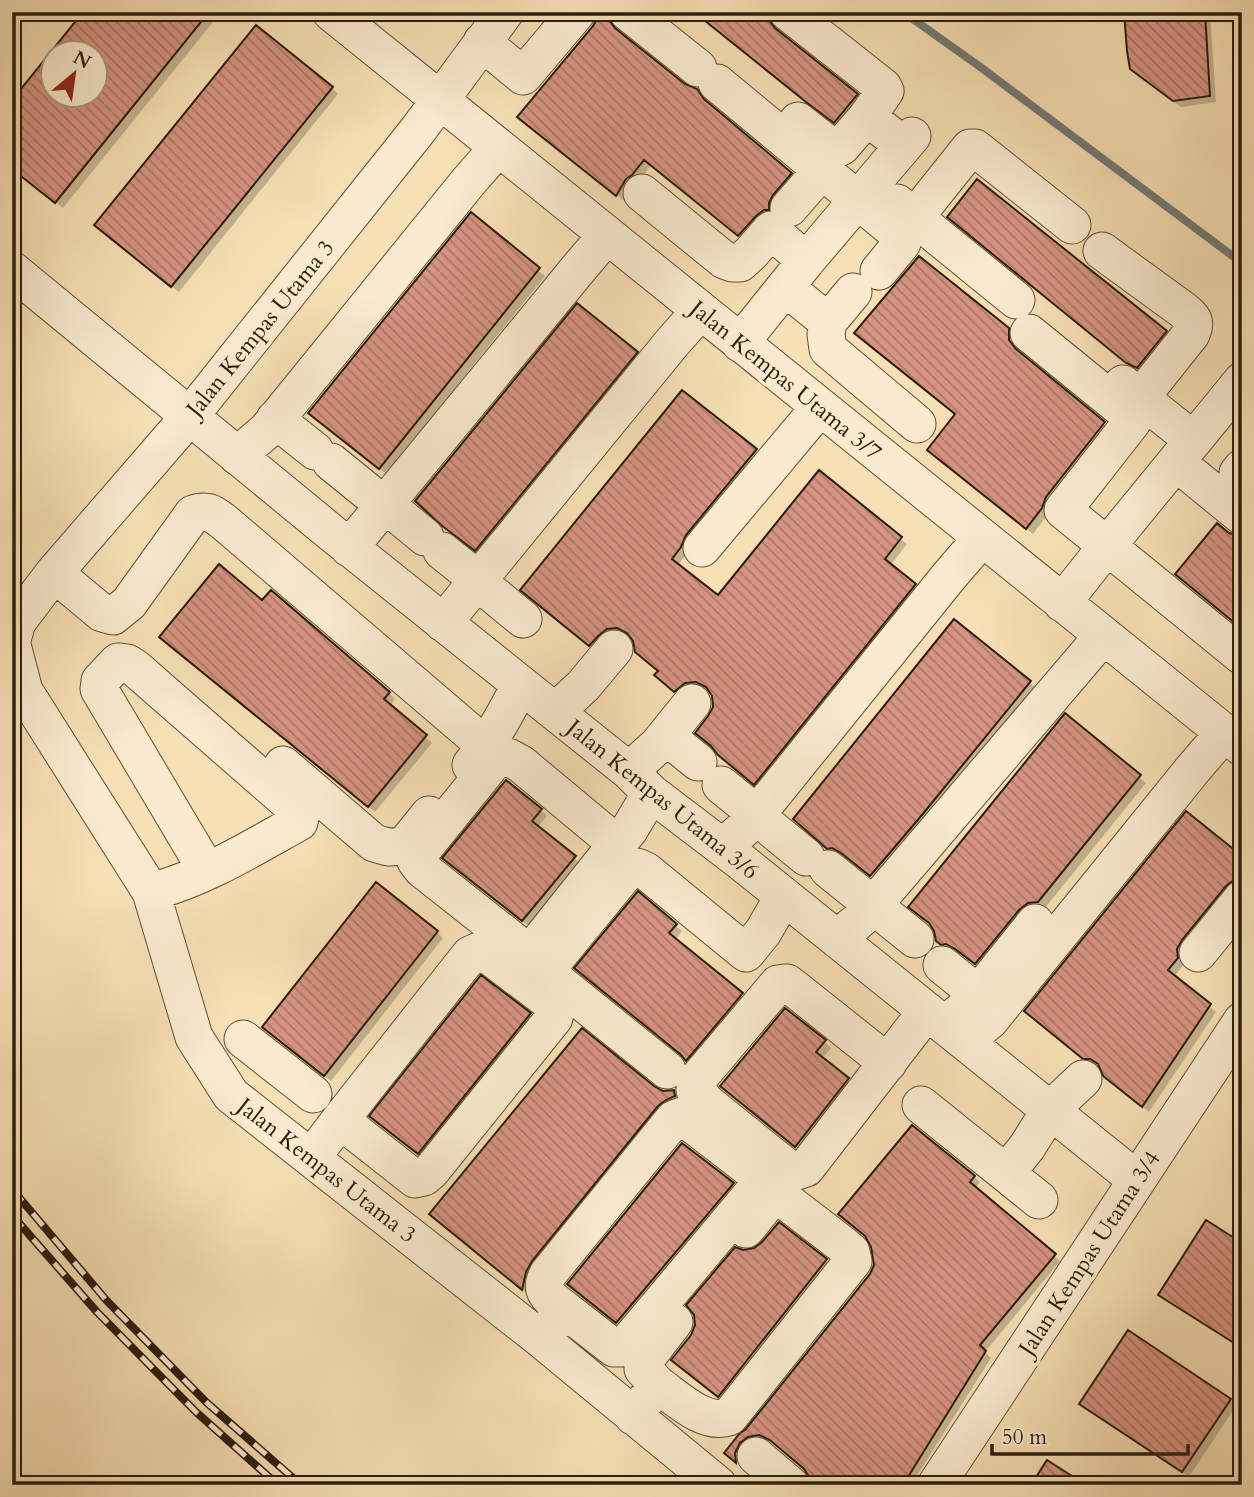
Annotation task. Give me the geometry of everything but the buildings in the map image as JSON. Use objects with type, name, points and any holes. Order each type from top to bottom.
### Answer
[{"type":"street","name":"Jalan Kempas Utama 3/7","points":[[331,12],[1233,740]]},
{"type":"street","points":[[491,22],[523,76],[577,12]]},
{"type":"street","points":[[628,12],[834,149],[842,147],[885,92],[883,87],[788,12]]},
{"type":"street","points":[[663,12],[718,70],[822,170],[915,217],[1027,316],[1131,416],[1132,422],[1128,429],[1063,510],[1242,656]]},
{"type":"street","name":"Jalan Kempas Utama 3","points":[[12,640],[17,622],[54,573],[189,417],[409,141],[491,22]]},
{"type":"street","points":[[740,343],[908,141],[867,117]]},
{"type":"street","points":[[237,456],[267,430],[498,148]]},
{"type":"street","points":[[915,217],[970,148],[975,148],[1072,225]]},
{"type":"street","points":[[789,208],[822,170]]},
{"type":"street","points":[[865,191],[903,238],[902,243],[828,322],[828,349],[917,424]]},
{"type":"street","points":[[642,193],[724,260],[740,263],[771,230],[795,274],[828,322]]},
{"type":"street","points":[[342,542],[599,229]]},
{"type":"street","points":[[1102,251],[1192,317],[1195,326],[1140,398]]},
{"type":"street","name":"Jalan Kempas Utama 3/6","points":[[12,270],[342,542],[1137,1180]]},
{"type":"street","points":[[449,628],[682,354],[706,315]]},
{"type":"street","points":[[1027,316],[1140,398],[1242,516]]},
{"type":"street","points":[[1062,603],[1242,381]]},
{"type":"street","points":[[702,548],[820,407]]},
{"type":"street","points":[[275,419],[434,544],[523,619]]},
{"type":"street","points":[[1242,468],[1238,478],[1242,482]]},
{"type":"street","points":[[54,573],[102,612],[113,616],[129,603],[193,514],[203,511],[214,514],[486,746]]},
{"type":"street","points":[[764,821],[942,586],[982,538]]},
{"type":"street","points":[[837,939],[865,915],[1104,636]]},
{"type":"street","name":"Jalan Kempas Utama 3","points":[[12,645],[23,691],[151,892],[194,1037],[231,1095],[541,1339],[718,1485]]},
{"type":"street","points":[[555,712],[583,686],[614,649]]},
{"type":"street","points":[[151,892],[171,887],[207,871],[299,822],[301,813],[135,668],[127,663],[118,663],[100,681],[99,689],[207,871]]},
{"type":"street","points":[[279,762],[374,843],[388,847],[404,846],[486,746],[520,685]]},
{"type":"street","points":[[617,844],[521,764],[508,757],[494,761],[419,853],[416,861],[422,869],[523,948],[532,948],[629,830],[640,782],[658,745],[692,703]]},
{"type":"street","points":[[666,736],[764,821],[915,939]]},
{"type":"street","points":[[946,1026],[990,1020],[1193,769],[1233,740]]},
{"type":"street","points":[[731,853],[748,824],[764,821],[833,753]]},
{"type":"street","points":[[667,1070],[559,983],[553,975],[551,964],[628,870],[636,867],[646,872],[747,953],[764,932],[784,896]]},
{"type":"street","points":[[1198,953],[1242,900]]},
{"type":"street","points":[[888,1063],[795,989],[787,984],[778,984],[696,1082],[695,1090],[708,1104],[790,1170],[806,1168],[888,1063],[946,1026],[978,994],[1035,923]]},
{"type":"street","points":[[312,1157],[340,1120],[470,955],[479,951],[487,954],[553,1004],[554,1018],[424,1177],[415,1179],[340,1120]]},
{"type":"street","points":[[942,965],[978,994]]},
{"type":"street","name":"Jalan Kempas Utama 3/4","points":[[936,1485],[1242,1021]]},
{"type":"street","points":[[231,1095],[253,1047],[313,1094]]},
{"type":"street","points":[[1006,1174],[1027,1147],[1049,1110],[1083,1079]]},
{"type":"street","points":[[921,1105],[1039,1200]]},
{"type":"street","points":[[682,1116],[757,1174],[758,1188],[621,1348],[614,1348],[564,1309],[548,1296],[544,1289],[548,1273],[674,1119],[682,1116]]},
{"type":"street","points":[[771,1198],[782,1198],[851,1252],[853,1261],[729,1417],[721,1420],[710,1419],[658,1385],[643,1369],[644,1361],[771,1198]]},
{"type":"street","points":[[541,1339],[564,1309]]},
{"type":"street","points":[[633,1416],[658,1385]]},
{"type":"street","points":[[756,1456],[790,1485]]},
{"type":"waterway","points":[[903,12],[1242,263]]},
{"type":"railway","points":[[12,1189],[107,1301],[206,1402],[301,1485]]},
{"type":"railway","points":[[12,1215],[97,1312],[196,1412],[278,1485]]}]
